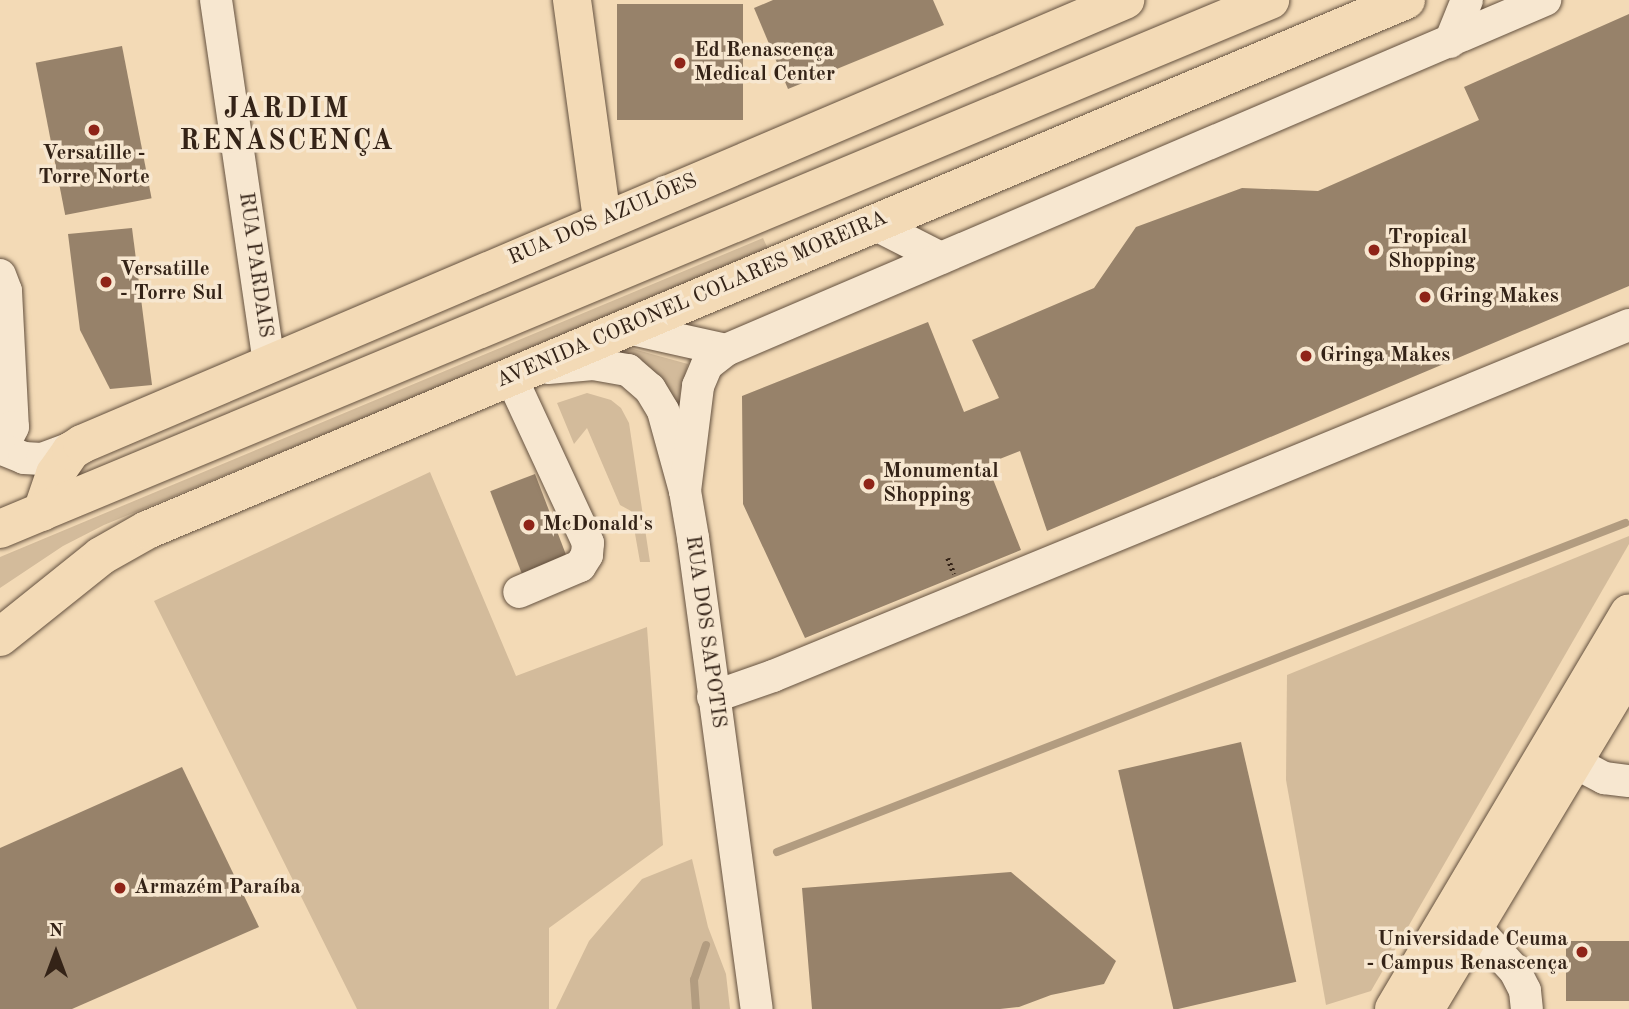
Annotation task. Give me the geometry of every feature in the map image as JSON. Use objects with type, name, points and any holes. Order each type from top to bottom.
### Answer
[{"type":"main road","points":[[445,344],[586,227],[572,0]]},
{"type":"main road","points":[[0,529],[1269,0]]},
{"type":"main road","name":"AVENIDA CORONEL COLARES MOREIRA","points":[[0,637],[101,556],[147,530],[1406,0]]},
{"type":"main road","name":"RUA DOS AZULÕES","points":[[42,512],[55,474],[71,452],[82,444],[586,227],[1100,1]]},
{"type":"main road","points":[[1425,1009],[1475,927],[1629,614]]},
{"type":"main road","points":[[1394,1009],[1561,756],[1629,668]]},
{"type":"street","name":"RUA PARDAIS","points":[[216,0],[269,363]]},
{"type":"street","points":[[1450,42],[1466,0]]},
{"type":"street","points":[[685,491],[698,386],[707,365],[726,350],[1545,0]]},
{"type":"street","points":[[874,224],[941,258]]},
{"type":"street","points":[[0,275],[6,291],[13,427],[1,450]]},
{"type":"street","points":[[713,697],[806,663],[1629,325]]},
{"type":"street","points":[[627,328],[726,350]]},
{"type":"street","name":"RUA DOS SAPOTIS","points":[[520,373],[600,364],[623,368],[635,374],[650,389],[663,411],[685,491],[757,1009]]},
{"type":"street","points":[[519,592],[580,566],[587,555],[588,543],[520,373]]},
{"type":"street","name":"RUA DOS AZULÕES","points":[[1,450],[24,458],[43,458],[82,444]]},
{"type":"street","points":[[1561,756],[1604,778],[1629,781]]},
{"type":"street","points":[[1475,927],[1515,971],[1525,991],[1527,1009]]},
{"type":"shaded area","points":[[763,238],[769,251],[104,525],[63,546],[0,588],[0,557]]},
{"type":"shaded area","points":[[626,347],[688,364],[680,393],[680,416],[622,356]]},
{"type":"shaded area","points":[[587,393],[611,400],[621,408],[629,423],[650,562],[640,562],[631,511],[620,505],[587,428],[574,444],[557,403]]},
{"type":"shaded area","points":[[430,472],[516,676],[647,627],[663,845],[549,928],[549,1009],[357,1009],[154,601]]},
{"type":"shaded area","points":[[1629,536],[1629,544],[1371,991],[1326,1005],[1286,780],[1287,675]]},
{"type":"shaded area","points":[[692,859],[708,927],[726,974],[730,1009],[556,1009],[589,941],[642,879]]},
{"type":"building","points":[[773,0],[933,0],[944,25],[788,89],[754,8]]},
{"type":"building","name":"Ed Renascença Medical Center","points":[[617,4],[743,4],[743,120],[617,120]]},
{"type":"building","name":"Tropical Shopping","points":[[1629,14],[1629,286],[1047,531],[1020,451],[987,464],[1021,550],[805,638],[743,504],[742,396],[928,322],[964,412],[999,398],[972,340],[1094,288],[1136,227],[1242,188],[1318,191],[1479,120],[1464,87]]},
{"type":"building","name":"Versatille - Torre Norte","points":[[122,46],[152,198],[65,215],[36,63]]},
{"type":"building","name":"Versatille - Torre Sul","points":[[132,228],[152,385],[110,389],[80,330],[68,234]]},
{"type":"building","name":"McDonald's","points":[[535,474],[567,558],[522,575],[490,491]]},
{"type":"building","points":[[1241,742],[1296,982],[1173,1009],[1118,770]]},
{"type":"building","name":"Armazém Paraíba","points":[[182,767],[259,927],[72,1009],[0,1009],[0,848]]},
{"type":"building","points":[[1011,872],[1116,961],[1104,984],[1051,995],[1019,1007],[1000,1009],[812,1009],[802,888]]},
{"type":"building","points":[[1566,941],[1629,941],[1629,1001],[1566,1001]]},
{"type":"waterway","points":[[777,852],[1625,523]]},
{"type":"waterway","points":[[696,1009],[694,980],[706,945]]},
{"type":"place","name":"Ed Renascença Medical Center","points":[[680,63]]},
{"type":"place","name":"Versatille - Torre Norte","points":[[94,130]]},
{"type":"place","name":"Tropical Shopping","points":[[1374,250]]},
{"type":"place","name":"Versatille - Torre Sul","points":[[106,282]]},
{"type":"place","name":"Gring Makes","points":[[1425,297]]},
{"type":"place","name":"Gringa Makes","points":[[1306,356]]},
{"type":"place","name":"Monumental Shopping","points":[[869,484]]},
{"type":"place","name":"McDonald's","points":[[529,525]]},
{"type":"place","name":"Armazém Paraíba","points":[[120,888]]},
{"type":"place","name":"Universidade Ceuma - Campus Renascença","points":[[1582,952]]},
{"type":"district","name":"JARDIM RENASCENÇA","points":[[287,126]]}]
